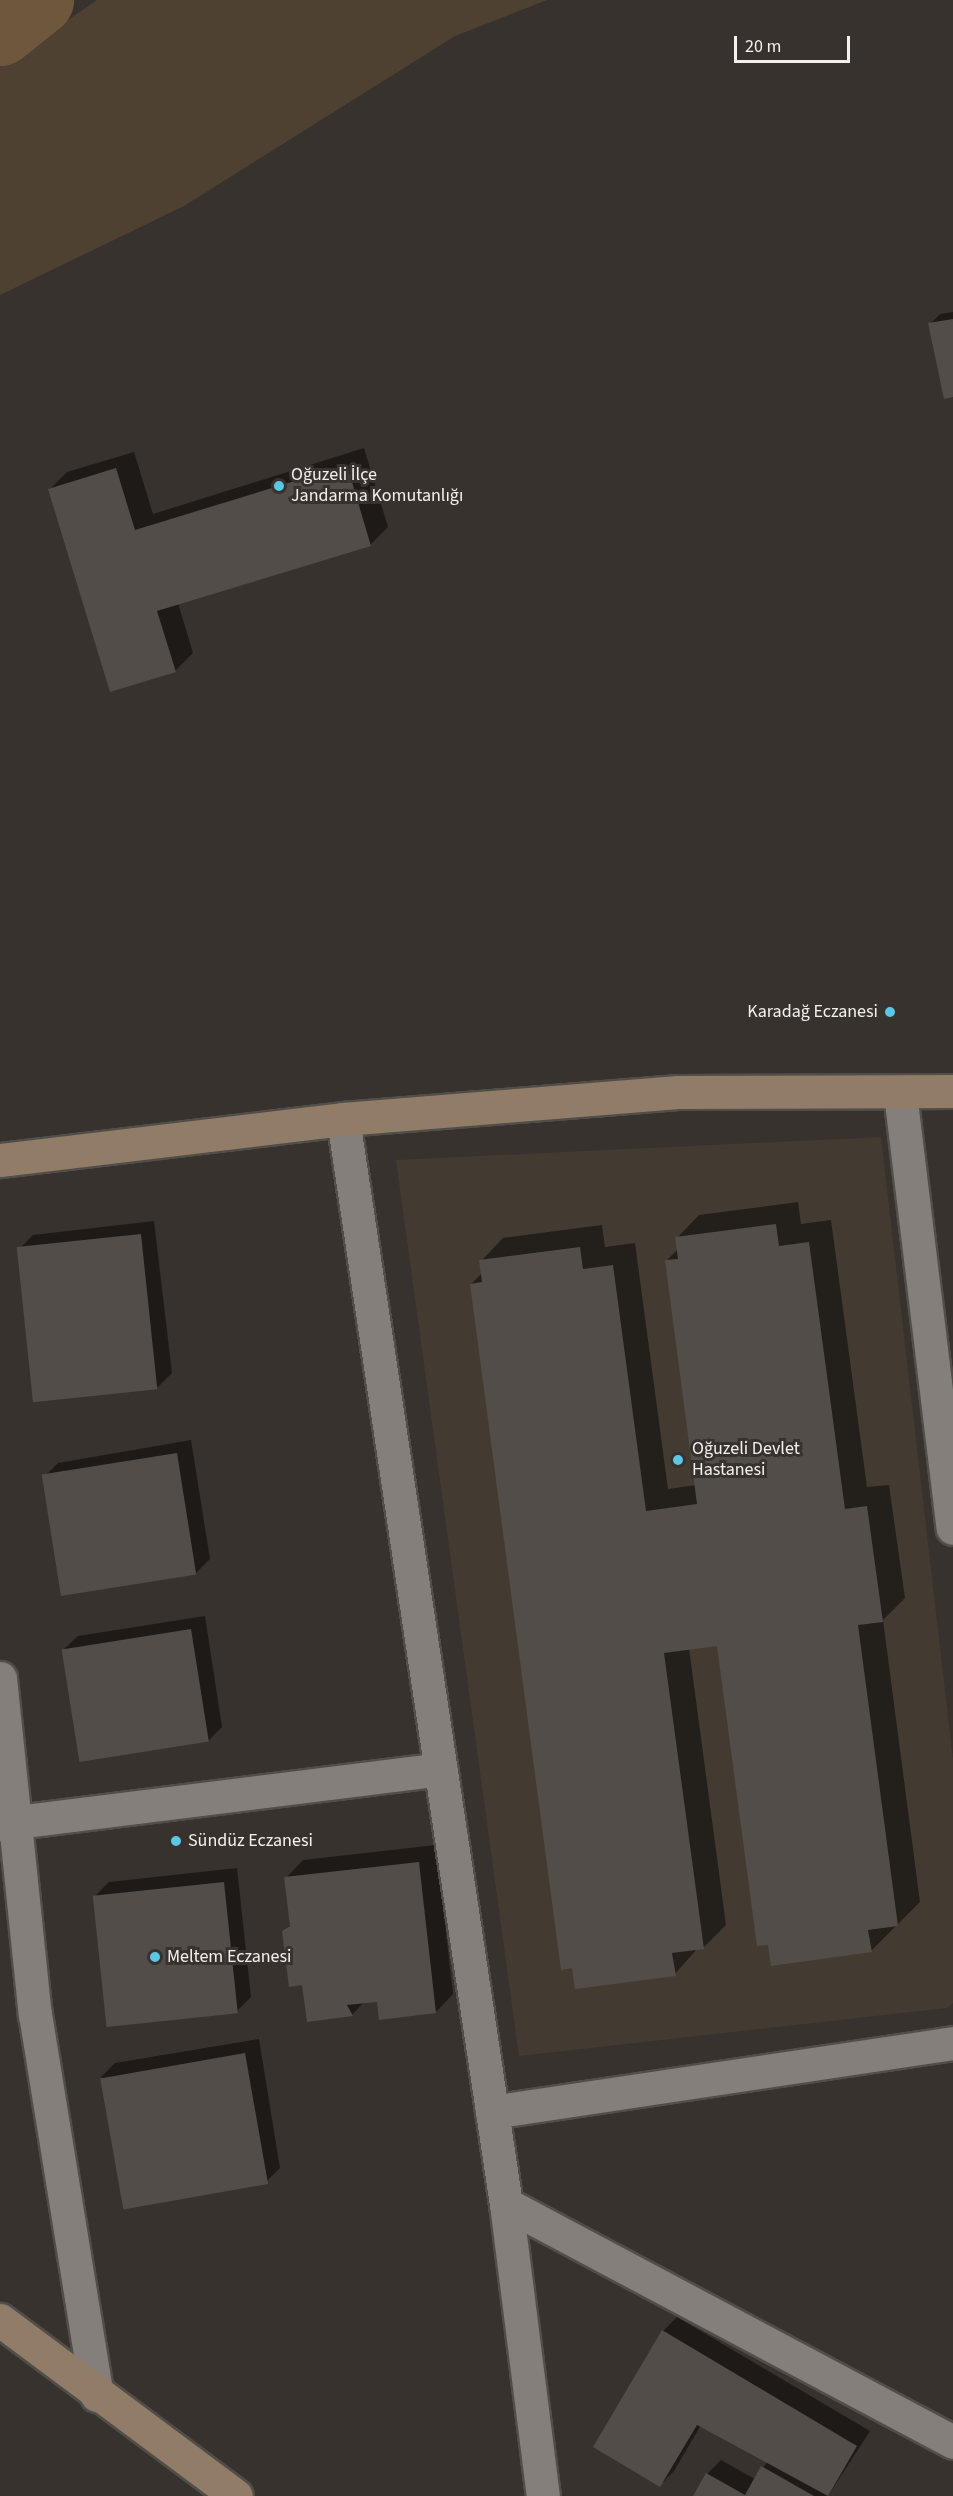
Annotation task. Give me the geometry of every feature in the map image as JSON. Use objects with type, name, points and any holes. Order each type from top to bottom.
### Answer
[{"type":"street","points":[[0,1160],[343,1119],[678,1092],[900,1093],[953,1091]]},
{"type":"street","points":[[900,1093],[953,1528]]},
{"type":"street","points":[[343,1119],[506,2204],[543,2496]]},
{"type":"street","points":[[0,1678],[8,1823],[35,2014],[97,2395]]},
{"type":"street","points":[[8,1823],[441,1769]]},
{"type":"street","points":[[492,2112],[953,2043]]},
{"type":"street","points":[[506,2204],[953,2442]]},
{"type":"street","points":[[0,2320],[97,2395],[236,2496]]},
{"type":"shaded area","points":[[97,0],[547,0],[455,36],[184,206],[0,295],[0,67]]},
{"type":"shaded area","name":"Oğuzeli Devlet Hastanesi","points":[[881,1137],[953,1760],[953,2003],[947,2008],[519,2056],[396,1160]]},
{"type":"building","points":[[953,319],[953,397],[944,399],[928,323]]},
{"type":"building","points":[[347,465],[371,546],[157,611],[176,672],[110,692],[48,489],[116,468],[135,530]]},
{"type":"building","points":[[776,1224],[779,1246],[809,1242],[845,1509],[867,1506],[883,1622],[858,1625],[898,1926],[868,1930],[872,1952],[771,1966],[768,1945],[757,1946],[717,1646],[664,1653],[704,1949],[672,1953],[676,1976],[575,1989],[572,1968],[561,1970],[470,1284],[482,1282],[479,1260],[580,1247],[583,1269],[613,1265],[646,1511],[697,1504],[665,1260],[678,1259],[675,1237]]},
{"type":"building","points":[[141,1234],[157,1389],[33,1402],[17,1247]]},
{"type":"building","points":[[177,1453],[196,1574],[61,1596],[42,1474]]},
{"type":"building","points":[[191,1629],[209,1742],[79,1762],[62,1649]]},
{"type":"building","points":[[419,1862],[436,2013],[379,2020],[377,2002],[347,2005],[353,2016],[307,2022],[302,1985],[289,1987],[282,1931],[290,1926],[284,1877]]},
{"type":"building","points":[[224,1882],[238,2013],[107,2027],[93,1896]]},
{"type":"building","points":[[245,2053],[268,2184],[123,2210],[100,2079]]},
{"type":"building","points":[[662,2330],[857,2446],[828,2496],[697,2425],[660,2487],[593,2447]]},
{"type":"building","points":[[761,2466],[814,2496],[693,2496],[706,2473],[745,2495]]},
{"type":"waterway","points":[[0,31],[39,0]]},
{"type":"place","name":"Oğuzeli İlçe Jandarma Komutanlığı","points":[[279,486]]},
{"type":"place","name":"Karadağ Eczanesi","points":[[890,1012]]},
{"type":"place","name":"Oğuzeli Devlet Hastanesi","points":[[678,1460]]},
{"type":"place","name":"Sündüz Eczanesi","points":[[176,1841]]},
{"type":"place","name":"Meltem Eczanesi","points":[[155,1957]]}]
